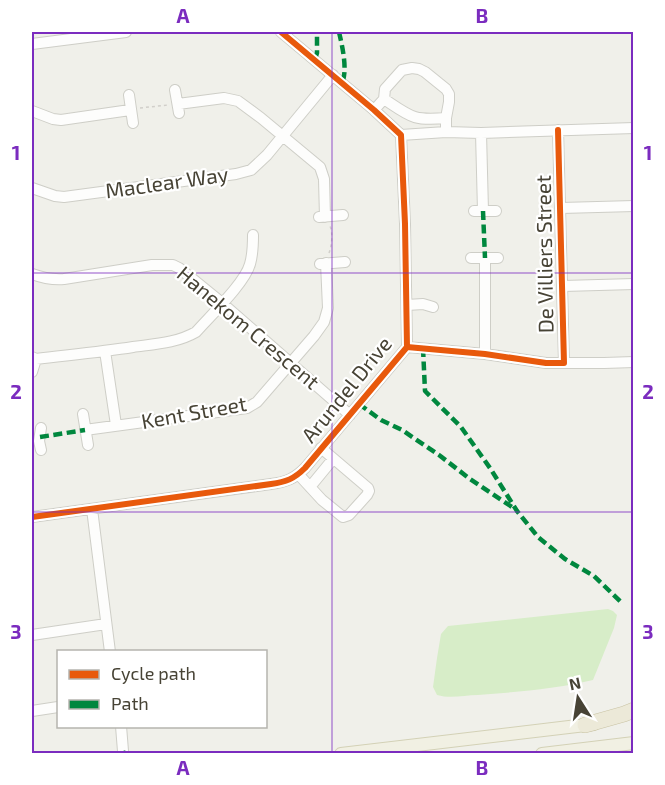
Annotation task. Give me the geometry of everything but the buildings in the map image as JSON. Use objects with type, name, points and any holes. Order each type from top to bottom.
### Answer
[{"type":"highway","points":[[585,725],[633,710]]},
{"type":"main road","points":[[341,753],[633,720]]},
{"type":"main road","points":[[542,753],[633,743]]},
{"type":"street","points":[[32,44],[126,32]]},
{"type":"street","points":[[281,32],[401,135],[633,128]]},
{"type":"street","points":[[374,110],[384,99],[385,89],[402,70],[419,69],[448,92],[446,132]]},
{"type":"street","name":"Maclear Way","points":[[32,188],[64,197],[236,174],[251,170],[333,75]]},
{"type":"street","points":[[175,90],[178,108],[224,98],[244,105],[320,167],[324,179],[321,217],[343,215]]},
{"type":"street","points":[[129,96],[133,123]]},
{"type":"street","points":[[384,99],[415,118],[447,118]]},
{"type":"street","points":[[32,111],[61,120],[130,110]]},
{"type":"street","name":"De Villiers Street","points":[[407,347],[485,354],[546,363],[564,363],[558,130]]},
{"type":"street","points":[[481,133],[479,211],[496,211]]},
{"type":"street","name":"Arundel Drive","points":[[298,475],[407,347],[401,135]]},
{"type":"street","points":[[561,208],[633,206]]},
{"type":"street","points":[[32,372],[34,358],[171,342],[196,332],[246,274],[250,265],[253,235]]},
{"type":"street","points":[[471,258],[498,258]]},
{"type":"street","points":[[485,258],[485,354]]},
{"type":"street","points":[[323,264],[345,262]]},
{"type":"street","name":"Kent Street","points":[[85,430],[247,408],[257,402],[314,336],[327,316],[323,264]]},
{"type":"street","name":"Hanekom Crescent","points":[[32,274],[53,280],[152,265],[172,265],[179,268],[350,415]]},
{"type":"street","points":[[563,286],[633,284]]},
{"type":"street","points":[[407,305],[423,304],[433,307]]},
{"type":"street","name":"Kent Street","points":[[105,351],[116,425]]},
{"type":"street","points":[[564,363],[633,362]]},
{"type":"street","points":[[83,414],[88,445]]},
{"type":"street","points":[[37,443],[41,428]]},
{"type":"street","points":[[32,517],[286,482],[298,475],[343,517],[350,515],[367,495],[368,488],[321,448]]},
{"type":"street","points":[[309,487],[333,459]]},
{"type":"street","points":[[92,509],[110,650]]},
{"type":"street","points":[[32,635],[106,624]]},
{"type":"street","points":[[32,711],[57,707]]},
{"type":"street","points":[[121,728],[123,751]]},
{"type":"path","points":[[130,110],[178,108]]},
{"type":"path","points":[[321,217],[332,228],[331,248],[323,264]]},
{"type":"green space","points":[[608,609],[617,615],[593,680],[536,690],[452,697],[437,695],[433,687],[441,634],[448,626]]},
{"type":"marked path","points":[[315,59],[317,32]]},
{"type":"marked path","points":[[339,32],[344,65],[342,83]]},
{"type":"marked path","points":[[483,211],[485,258]]},
{"type":"marked path","points":[[423,348],[425,391],[461,427],[517,511],[538,537],[565,559],[594,576],[622,603]]},
{"type":"marked path","points":[[359,404],[381,420],[402,430],[515,509]]},
{"type":"marked path","points":[[40,437],[85,430]]},
{"type":"cycle path","points":[[32,517],[271,484],[289,479],[305,468],[407,347],[401,135],[281,32]]},
{"type":"cycle path","points":[[407,347],[485,354],[546,363],[564,363],[558,130]]}]
